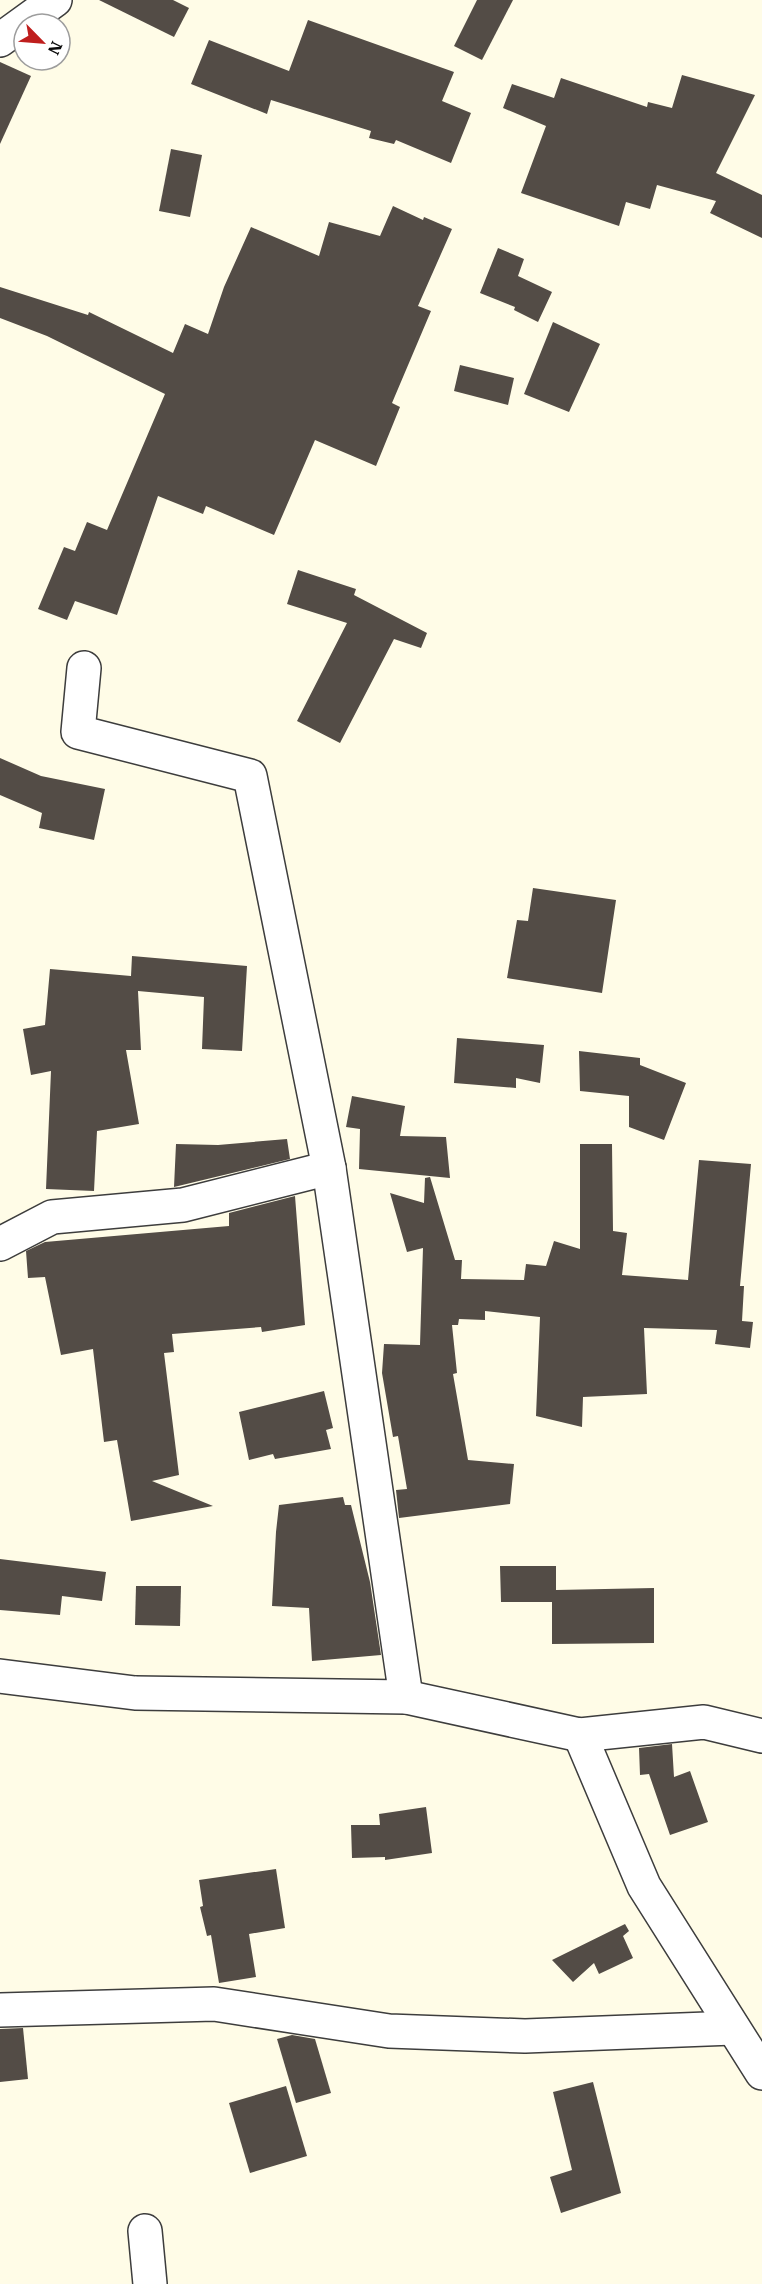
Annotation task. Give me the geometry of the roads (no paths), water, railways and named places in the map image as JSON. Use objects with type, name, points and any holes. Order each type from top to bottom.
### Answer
[{"type":"street","points":[[0,40],[55,0]]},
{"type":"street","points":[[84,668],[78,732],[250,776],[329,1168],[406,1697]]},
{"type":"street","points":[[0,1244],[52,1217],[183,1205],[329,1168]]},
{"type":"street","points":[[0,1676],[135,1694],[406,1697],[580,1735],[704,1722],[762,1736]]},
{"type":"street","points":[[580,1735],[644,1886],[762,2073]]},
{"type":"street","points":[[0,2010],[214,2004],[389,2031],[525,2036],[733,2028]]},
{"type":"street","points":[[145,2231],[150,2284]]}]
